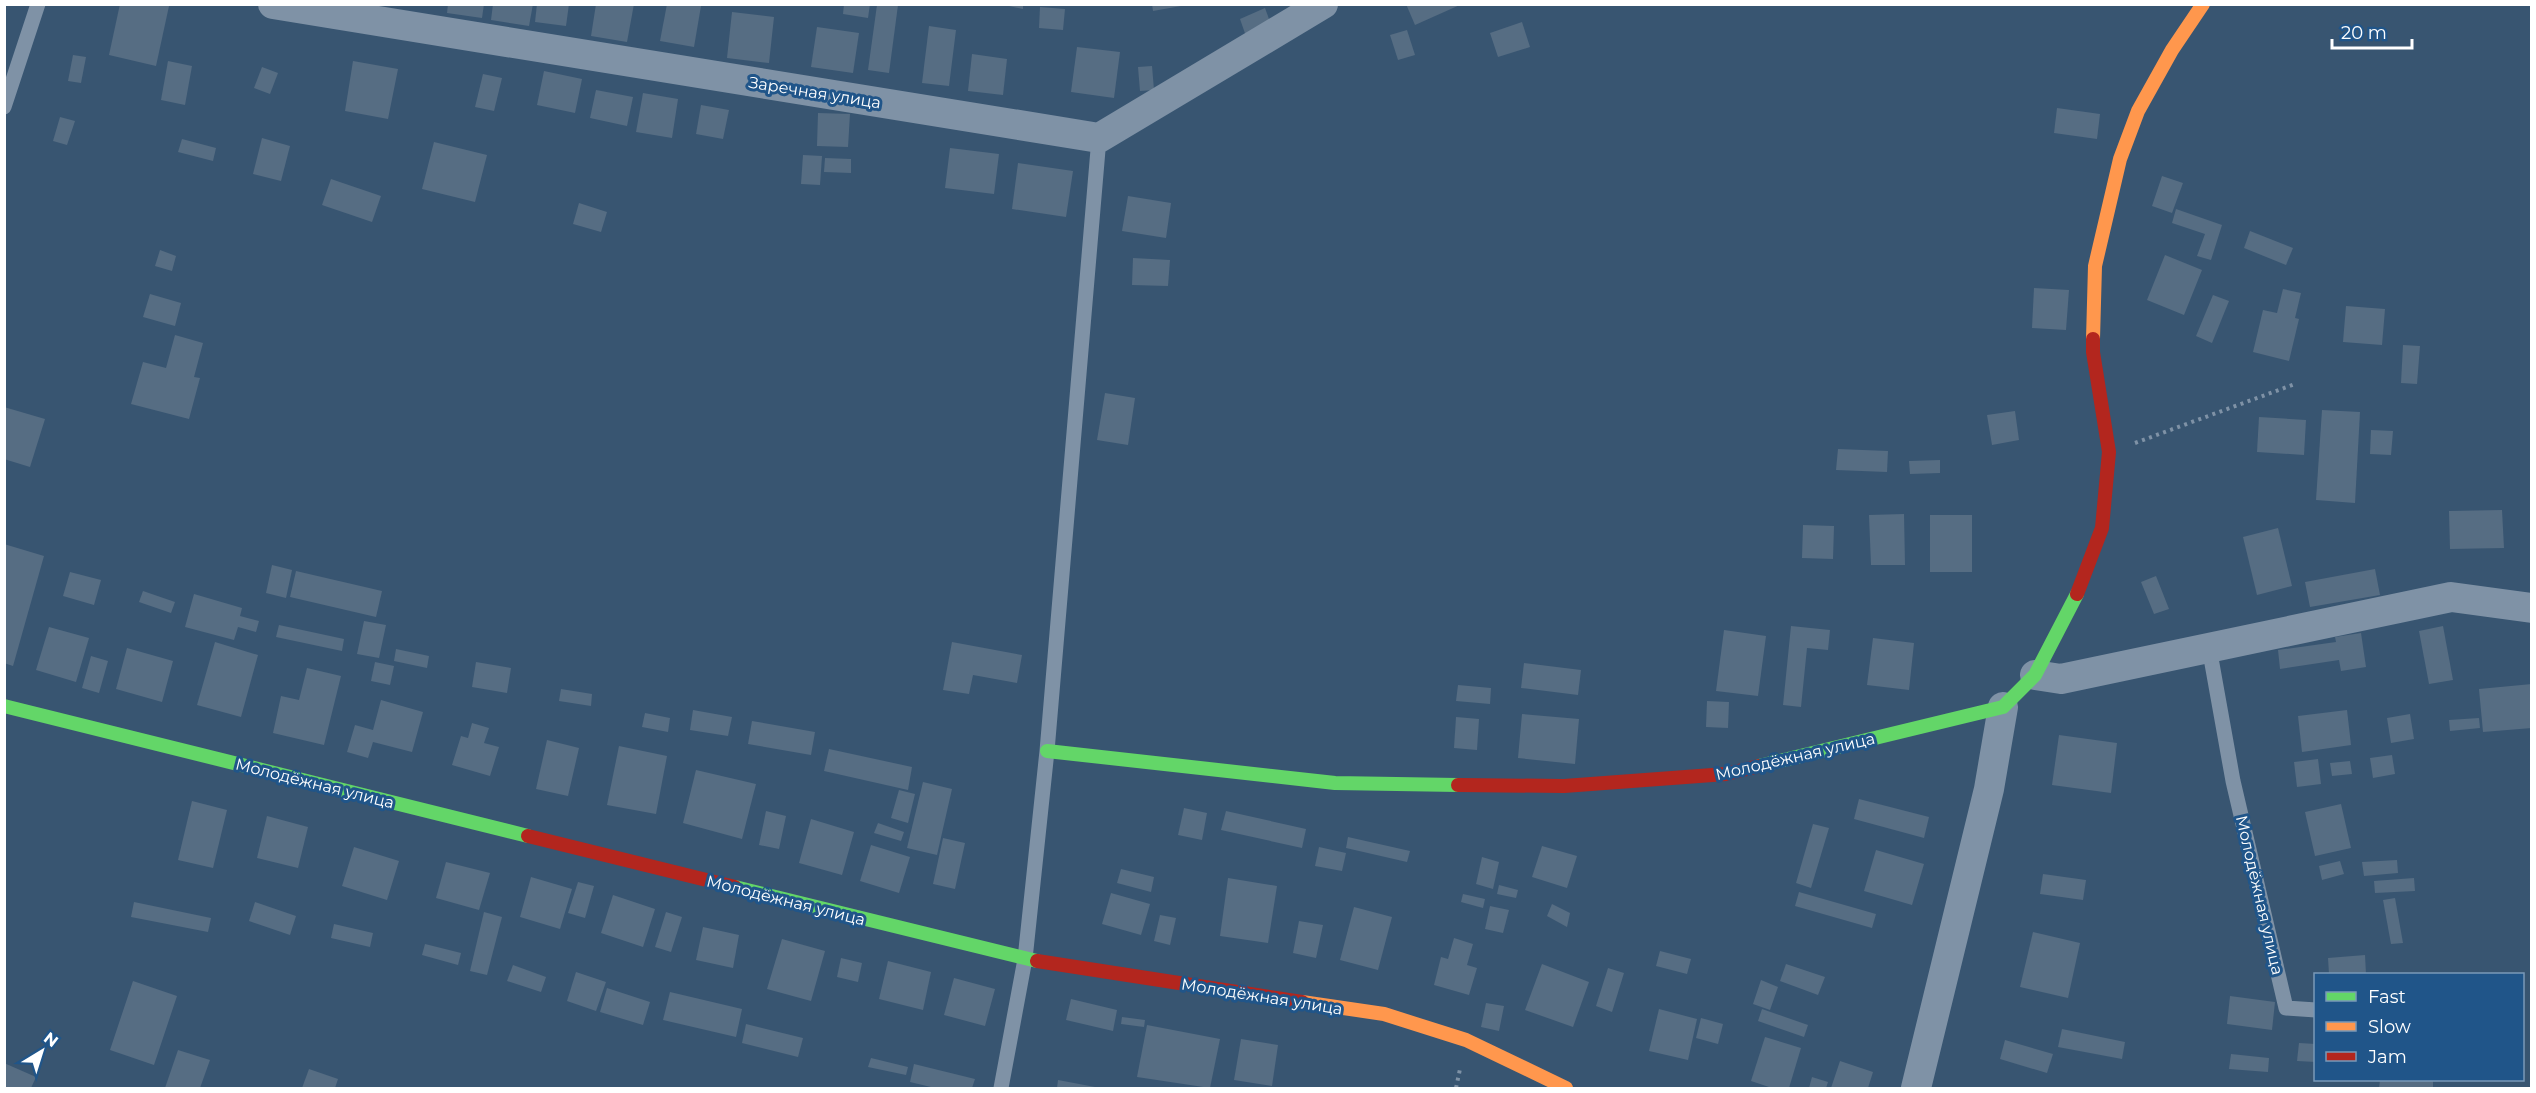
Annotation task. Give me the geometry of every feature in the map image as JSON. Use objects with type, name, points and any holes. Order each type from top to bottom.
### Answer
[{"type":"street","name":"Заречная улица","points":[[273,4],[1099,138]]},
{"type":"street","points":[[1099,138],[1323,4]]},
{"type":"street","points":[[1916,1089],[1989,789],[2002,707],[2035,675],[2074,603],[2102,528],[2109,452],[2093,352],[2095,266],[2120,159],[2138,111],[2172,50],[2203,4]]},
{"type":"street","points":[[2035,675],[2061,679],[2451,597],[2532,608]]},
{"type":"street","name":"Молодёжная улица","points":[[4,706],[1025,959],[1384,1014],[1466,1040],[1566,1089]]},
{"type":"street","name":"Молодёжная улица","points":[[1047,750],[1335,783],[1564,786],[1726,774],[2002,707]]},
{"type":"lane","points":[[4,107],[38,4]]},
{"type":"lane","points":[[1000,1089],[1025,959],[1047,750],[1099,138]]},
{"type":"lane","name":"Молодёжная улица","points":[[2209,647],[2233,781],[2286,1008],[2314,1010]]},
{"type":"path","points":[[2109,452],[2295,384]]},
{"type":"building","points":[[120,4],[169,6],[156,66],[109,55]]},
{"type":"building","points":[[448,4],[484,4],[482,18],[447,13]]},
{"type":"building","points":[[493,4],[533,4],[529,26],[491,20]]},
{"type":"building","points":[[537,4],[569,4],[566,26],[535,22]]},
{"type":"building","points":[[596,4],[634,4],[627,42],[591,36]]},
{"type":"building","points":[[667,4],[701,6],[694,47],[660,41]]},
{"type":"building","points":[[844,4],[870,4],[868,18],[843,14]]},
{"type":"building","points":[[1000,4],[1023,4],[1023,9]]},
{"type":"building","points":[[1152,4],[1181,4],[1181,6],[1153,11]]},
{"type":"building","points":[[1406,4],[1462,4],[1415,25]]},
{"type":"building","points":[[877,5],[898,5],[889,73],[868,70]]},
{"type":"building","points":[[1040,7],[1065,9],[1063,30],[1039,28]]},
{"type":"building","points":[[1265,8],[1273,30],[1248,42],[1240,19]]},
{"type":"building","points":[[732,12],[774,17],[769,63],[727,58]]},
{"type":"building","points":[[1522,22],[1530,47],[1498,57],[1490,33]]},
{"type":"building","points":[[929,26],[956,30],[949,86],[922,83]]},
{"type":"building","points":[[817,27],[859,33],[853,73],[811,67]]},
{"type":"building","points":[[1407,30],[1415,55],[1398,60],[1390,35]]},
{"type":"building","points":[[1077,47],[1120,52],[1114,98],[1071,92]]},
{"type":"building","points":[[972,54],[1007,59],[1003,95],[968,91]]},
{"type":"building","points":[[73,55],[86,57],[81,83],[68,81]]},
{"type":"building","points":[[168,61],[192,66],[185,105],[161,100]]},
{"type":"building","points":[[353,61],[398,69],[388,119],[345,111]]},
{"type":"building","points":[[1152,66],[1154,90],[1140,91],[1138,67]]},
{"type":"building","points":[[262,67],[278,73],[270,94],[254,88]]},
{"type":"building","points":[[544,71],[582,79],[575,113],[537,105]]},
{"type":"building","points":[[483,74],[502,78],[494,111],[475,107]]},
{"type":"building","points":[[596,90],[633,97],[627,126],[590,118]]},
{"type":"building","points":[[643,93],[678,99],[672,138],[636,132]]},
{"type":"building","points":[[701,105],[729,110],[723,139],[696,134]]},
{"type":"building","points":[[2057,108],[2100,114],[2097,139],[2054,133]]},
{"type":"building","points":[[818,113],[850,114],[848,147],[817,146]]},
{"type":"building","points":[[60,117],[75,121],[67,145],[53,141]]},
{"type":"building","points":[[262,138],[290,146],[281,181],[253,174]]},
{"type":"building","points":[[182,139],[216,148],[213,161],[178,152]]},
{"type":"building","points":[[434,142],[487,155],[475,202],[422,189]]},
{"type":"building","points":[[950,148],[999,154],[994,194],[945,188]]},
{"type":"building","points":[[803,155],[822,156],[820,185],[801,184]]},
{"type":"building","points":[[825,158],[851,159],[851,173],[824,172]]},
{"type":"building","points":[[1018,163],[1073,171],[1066,217],[1012,209]]},
{"type":"building","points":[[2162,176],[2183,183],[2172,213],[2152,206]]},
{"type":"building","points":[[331,179],[381,196],[372,222],[322,205]]},
{"type":"building","points":[[1128,196],[1171,203],[1166,238],[1122,231]]},
{"type":"building","points":[[579,203],[607,212],[601,232],[573,224]]},
{"type":"building","points":[[2176,209],[2222,225],[2211,260],[2197,256],[2205,234],[2172,223]]},
{"type":"building","points":[[2250,231],[2293,248],[2286,265],[2244,248]]},
{"type":"building","points":[[160,250],[176,256],[172,271],[155,266]]},
{"type":"building","points":[[2165,255],[2202,270],[2184,315],[2147,300]]},
{"type":"building","points":[[1133,258],[1170,260],[1168,286],[1132,285]]},
{"type":"building","points":[[2034,288],[2069,290],[2066,330],[2032,328]]},
{"type":"building","points":[[2283,289],[2301,293],[2295,318],[2299,319],[2289,361],[2253,352],[2263,310],[2277,313]]},
{"type":"building","points":[[150,294],[181,303],[175,326],[143,317]]},
{"type":"building","points":[[2213,295],[2229,301],[2212,343],[2196,336]]},
{"type":"building","points":[[2346,306],[2385,309],[2382,345],[2343,342]]},
{"type":"building","points":[[175,335],[203,343],[194,377],[200,378],[189,419],[131,404],[143,362],[166,368]]},
{"type":"building","points":[[2403,345],[2420,346],[2417,384],[2401,383]]},
{"type":"building","points":[[1105,393],[1135,398],[1128,445],[1097,440]]},
{"type":"building","points":[[4,407],[45,419],[30,467],[4,459]]},
{"type":"building","points":[[2322,410],[2360,412],[2355,503],[2316,500]]},
{"type":"building","points":[[2015,411],[2019,440],[1992,445],[1987,415]]},
{"type":"building","points":[[2259,417],[2306,420],[2304,455],[2257,452]]},
{"type":"building","points":[[2371,430],[2393,431],[2391,455],[2370,454]]},
{"type":"building","points":[[1838,449],[1888,451],[1887,472],[1836,470]]},
{"type":"building","points":[[1940,460],[1940,473],[1910,474],[1909,461]]},
{"type":"building","points":[[2502,510],[2504,548],[2450,549],[2449,511]]},
{"type":"building","points":[[1904,514],[1905,565],[1871,565],[1869,515]]},
{"type":"building","points":[[1930,515],[1972,515],[1972,572],[1930,572]]},
{"type":"building","points":[[1803,525],[1834,526],[1833,559],[1802,558]]},
{"type":"building","points":[[2278,528],[2292,586],[2257,595],[2243,537]]},
{"type":"building","points":[[4,544],[44,556],[13,666],[4,663]]},
{"type":"building","points":[[272,565],[292,570],[286,598],[266,593]]},
{"type":"building","points":[[2375,569],[2380,595],[2310,607],[2305,582]]},
{"type":"building","points":[[296,571],[382,591],[376,617],[290,597]]},
{"type":"building","points":[[70,572],[101,580],[94,605],[63,596]]},
{"type":"building","points":[[2156,576],[2169,609],[2154,614],[2141,582]]},
{"type":"building","points":[[143,591],[175,602],[171,613],[139,602]]},
{"type":"building","points":[[194,594],[242,608],[240,616],[259,621],[256,632],[238,627],[234,640],[185,627]]},
{"type":"building","points":[[364,621],[386,625],[379,658],[357,654]]},
{"type":"building","points":[[279,625],[344,639],[342,651],[276,637]]},
{"type":"building","points":[[1791,626],[1830,630],[1828,650],[1807,648],[1801,707],[1783,705]]},
{"type":"building","points":[[2443,626],[2453,680],[2429,684],[2419,631]]},
{"type":"building","points":[[49,627],[89,638],[76,682],[36,670]]},
{"type":"building","points":[[1724,630],[1766,636],[1758,696],[1716,691]]},
{"type":"building","points":[[2361,633],[2366,667],[2341,671],[2339,660],[2280,669],[2278,650],[2336,642],[2335,637]]},
{"type":"building","points":[[1873,638],[1914,643],[1909,690],[1867,685]]},
{"type":"building","points":[[215,642],[258,655],[241,717],[197,705]]},
{"type":"building","points":[[952,642],[1022,655],[1017,683],[973,675],[969,694],[943,690]]},
{"type":"building","points":[[127,648],[173,661],[162,702],[116,689]]},
{"type":"building","points":[[396,649],[429,656],[427,668],[394,661]]},
{"type":"building","points":[[91,656],[108,661],[99,693],[82,688]]},
{"type":"building","points":[[375,662],[394,666],[390,685],[371,681]]},
{"type":"building","points":[[476,662],[511,668],[507,693],[472,687]]},
{"type":"building","points":[[1524,663],[1581,670],[1578,695],[1521,688]]},
{"type":"building","points":[[307,668],[341,676],[324,745],[273,733],[281,696],[299,700]]},
{"type":"building","points":[[2532,684],[2532,728],[2483,732],[2479,689]]},
{"type":"building","points":[[1458,685],[1491,688],[1490,704],[1456,701]]},
{"type":"building","points":[[561,689],[592,694],[591,706],[559,701]]},
{"type":"building","points":[[381,700],[423,712],[412,752],[373,742],[368,758],[347,752],[355,725],[373,730]]},
{"type":"building","points":[[1707,701],[1729,702],[1728,728],[1706,727]]},
{"type":"building","points":[[693,710],[732,717],[728,736],[690,730]]},
{"type":"building","points":[[2347,710],[2351,745],[2302,752],[2298,716]]},
{"type":"building","points":[[645,713],[670,718],[668,732],[642,727]]},
{"type":"building","points":[[1522,714],[1579,719],[1575,764],[1518,758]]},
{"type":"building","points":[[2410,714],[2414,739],[2391,743],[2387,718]]},
{"type":"building","points":[[1456,717],[1479,719],[1477,750],[1454,748]]},
{"type":"building","points":[[2479,718],[2480,728],[2450,731],[2449,720]]},
{"type":"building","points":[[752,721],[815,732],[811,755],[748,744]]},
{"type":"building","points":[[472,723],[489,728],[484,743],[499,747],[490,776],[452,765],[461,736],[468,738]]},
{"type":"building","points":[[2059,735],[2117,743],[2111,793],[2052,785]]},
{"type":"building","points":[[547,740],[579,748],[568,796],[536,789]]},
{"type":"building","points":[[619,746],[667,756],[656,814],[607,805]]},
{"type":"building","points":[[829,749],[912,767],[908,790],[824,771]]},
{"type":"building","points":[[2392,755],[2395,774],[2373,778],[2370,758]]},
{"type":"building","points":[[2318,759],[2321,784],[2297,787],[2294,762]]},
{"type":"building","points":[[2350,761],[2352,774],[2332,776],[2330,763]]},
{"type":"building","points":[[696,770],[756,784],[742,839],[683,823]]},
{"type":"building","points":[[923,782],[952,789],[937,855],[907,848]]},
{"type":"building","points":[[899,790],[915,794],[908,823],[891,818]]},
{"type":"building","points":[[1859,799],[1929,817],[1924,838],[1854,819]]},
{"type":"building","points":[[192,801],[227,810],[213,868],[178,860]]},
{"type":"building","points":[[2341,804],[2351,848],[2315,856],[2305,812]]},
{"type":"building","points":[[1184,808],[1207,813],[1202,840],[1178,835]]},
{"type":"building","points":[[766,811],[786,816],[779,849],[759,845]]},
{"type":"building","points":[[1226,811],[1306,829],[1302,848],[1221,830]]},
{"type":"building","points":[[267,816],[308,827],[298,868],[257,858]]},
{"type":"building","points":[[811,819],[854,832],[842,875],[799,863]]},
{"type":"building","points":[[878,823],[904,832],[901,841],[874,833]]},
{"type":"building","points":[[1813,824],[1829,828],[1811,888],[1796,883]]},
{"type":"building","points":[[1348,837],[1410,851],[1407,862],[1346,848]]},
{"type":"building","points":[[943,838],[965,843],[955,889],[933,884]]},
{"type":"building","points":[[871,845],[910,857],[899,893],[860,881]]},
{"type":"building","points":[[1542,846],[1577,856],[1567,888],[1532,877]]},
{"type":"building","points":[[354,847],[399,861],[387,900],[342,886]]},
{"type":"building","points":[[1319,847],[1346,853],[1342,871],[1315,866]]},
{"type":"building","points":[[1876,850],[1924,864],[1912,905],[1864,891]]},
{"type":"building","points":[[1482,857],[1499,862],[1493,889],[1476,884]]},
{"type":"building","points":[[2397,860],[2398,873],[2364,876],[2362,862]]},
{"type":"building","points":[[2340,861],[2344,874],[2322,880],[2319,866]]},
{"type":"building","points":[[446,862],[490,873],[479,910],[436,898]]},
{"type":"building","points":[[1121,869],[1154,877],[1151,892],[1117,883]]},
{"type":"building","points":[[2043,874],[2086,880],[2083,900],[2040,894]]},
{"type":"building","points":[[531,877],[572,889],[560,929],[520,917]]},
{"type":"building","points":[[1228,878],[1277,886],[1268,943],[1220,936]]},
{"type":"building","points":[[2414,878],[2415,891],[2375,893],[2374,881]]},
{"type":"building","points":[[578,882],[594,886],[585,918],[568,913]]},
{"type":"building","points":[[1499,885],[1518,890],[1516,898],[1497,894]]},
{"type":"building","points":[[1799,892],[1876,914],[1872,928],[1795,906]]},
{"type":"building","points":[[1111,893],[1150,904],[1141,935],[1102,924]]},
{"type":"building","points":[[1463,894],[1485,899],[1483,908],[1461,902]]},
{"type":"building","points":[[613,895],[655,909],[643,947],[601,933]]},
{"type":"building","points":[[2395,898],[2403,943],[2391,944],[2383,900]]},
{"type":"building","points":[[134,902],[211,918],[208,932],[131,917]]},
{"type":"building","points":[[255,902],[296,916],[290,935],[249,921]]},
{"type":"building","points":[[1552,904],[1570,913],[1567,927],[1547,916]]},
{"type":"building","points":[[1490,906],[1509,910],[1503,933],[1485,929]]},
{"type":"building","points":[[1354,907],[1392,917],[1378,970],[1340,960]]},
{"type":"building","points":[[484,912],[502,917],[487,975],[470,971]]},
{"type":"building","points":[[666,912],[682,917],[671,952],[655,947]]},
{"type":"building","points":[[1160,915],[1176,918],[1170,945],[1154,941]]},
{"type":"building","points":[[1299,921],[1323,925],[1316,958],[1293,953]]},
{"type":"building","points":[[334,924],[373,933],[370,947],[331,938]]},
{"type":"building","points":[[703,927],[739,935],[733,968],[696,960]]},
{"type":"building","points":[[2033,932],[2080,943],[2068,998],[2020,987]]},
{"type":"building","points":[[1454,938],[1473,944],[1467,965],[1477,968],[1469,995],[1434,985],[1441,957],[1448,959]]},
{"type":"building","points":[[782,939],[825,951],[811,1001],[767,989]]},
{"type":"building","points":[[425,944],[461,953],[458,965],[422,955]]},
{"type":"building","points":[[1660,951],[1691,959],[1687,974],[1656,966]]},
{"type":"building","points":[[2365,955],[2366,973],[2329,973],[2328,958]]},
{"type":"building","points":[[841,958],[862,963],[858,982],[837,977]]},
{"type":"building","points":[[888,961],[931,972],[923,1010],[879,999]]},
{"type":"building","points":[[1542,964],[1589,982],[1573,1027],[1525,1010]]},
{"type":"building","points":[[1786,964],[1825,977],[1818,995],[1780,981]]},
{"type":"building","points":[[513,965],[546,977],[541,992],[507,981]]},
{"type":"building","points":[[1608,968],[1624,973],[1612,1012],[1596,1006]]},
{"type":"building","points":[[576,972],[606,982],[596,1011],[567,1001]]},
{"type":"building","points":[[954,978],[995,989],[985,1026],[944,1015]]},
{"type":"building","points":[[1761,980],[1778,987],[1770,1010],[1753,1004]]},
{"type":"building","points":[[133,981],[177,996],[154,1065],[110,1050]]},
{"type":"building","points":[[607,988],[650,1002],[643,1025],[600,1012]]},
{"type":"building","points":[[670,992],[742,1009],[736,1037],[663,1020]]},
{"type":"building","points":[[2230,996],[2275,1002],[2272,1030],[2227,1024]]},
{"type":"building","points":[[1071,999],[1117,1010],[1113,1031],[1066,1020]]},
{"type":"building","points":[[1486,1003],[1504,1006],[1499,1031],[1481,1027]]},
{"type":"building","points":[[1659,1009],[1697,1019],[1688,1060],[1649,1051]]},
{"type":"building","points":[[1762,1009],[1808,1025],[1804,1037],[1758,1021]]},
{"type":"building","points":[[1122,1017],[1145,1020],[1144,1027],[1121,1024]]},
{"type":"building","points":[[1701,1018],[1723,1024],[1718,1044],[1696,1038]]},
{"type":"building","points":[[746,1024],[803,1038],[798,1057],[742,1043]]},
{"type":"building","points":[[1147,1025],[1220,1039],[1210,1088],[1137,1077]]},
{"type":"building","points":[[2062,1029],[2125,1042],[2122,1059],[2058,1047]]},
{"type":"building","points":[[1765,1037],[1801,1048],[1789,1088],[1772,1088],[1751,1081]]},
{"type":"building","points":[[1241,1039],[1278,1045],[1272,1086],[1234,1080]]},
{"type":"building","points":[[2005,1040],[2053,1054],[2047,1073],[2000,1059]]},
{"type":"building","points":[[2299,1043],[2314,1044],[2314,1062],[2297,1061]]},
{"type":"building","points":[[178,1050],[210,1060],[200,1088],[165,1088]]},
{"type":"building","points":[[2231,1054],[2269,1058],[2268,1072],[2229,1069]]},
{"type":"building","points":[[871,1058],[908,1067],[906,1075],[868,1067]]},
{"type":"building","points":[[1840,1061],[1873,1072],[1868,1088],[1831,1088]]},
{"type":"building","points":[[4,1063],[36,1077],[31,1088],[4,1088]]},
{"type":"building","points":[[914,1064],[975,1079],[972,1088],[935,1088],[910,1082]]},
{"type":"building","points":[[309,1069],[338,1079],[335,1088],[302,1088]]},
{"type":"building","points":[[1812,1077],[1828,1082],[1826,1088],[1809,1088]]},
{"type":"building","points":[[1058,1080],[1095,1087],[1095,1088],[1057,1088]]},
{"type":"building","points":[[2380,1081],[2433,1081],[2433,1088],[2379,1088]]},
{"type":"traffic: fast","points":[[1759,766],[2003,707],[2035,675],[2077,594]]},
{"type":"traffic: fast","points":[[4,706],[528,836]]},
{"type":"traffic: fast","points":[[1047,751],[1335,783],[1458,785]]},
{"type":"traffic: fast","points":[[735,887],[1037,961]]},
{"type":"traffic: slow","points":[[2093,339],[2095,266],[2120,159],[2138,111],[2172,50],[2203,4]]},
{"type":"traffic: slow","points":[[1302,1002],[1384,1014],[1466,1040],[1566,1088]]},
{"type":"traffic: jam","points":[[2077,594],[2102,528],[2109,452],[2093,352],[2093,339]]},
{"type":"traffic: jam","points":[[1458,785],[1564,786],[1726,774],[1759,766]]},
{"type":"traffic: jam","points":[[528,836],[735,887]]},
{"type":"traffic: jam","points":[[1037,961],[1302,1002]]}]
